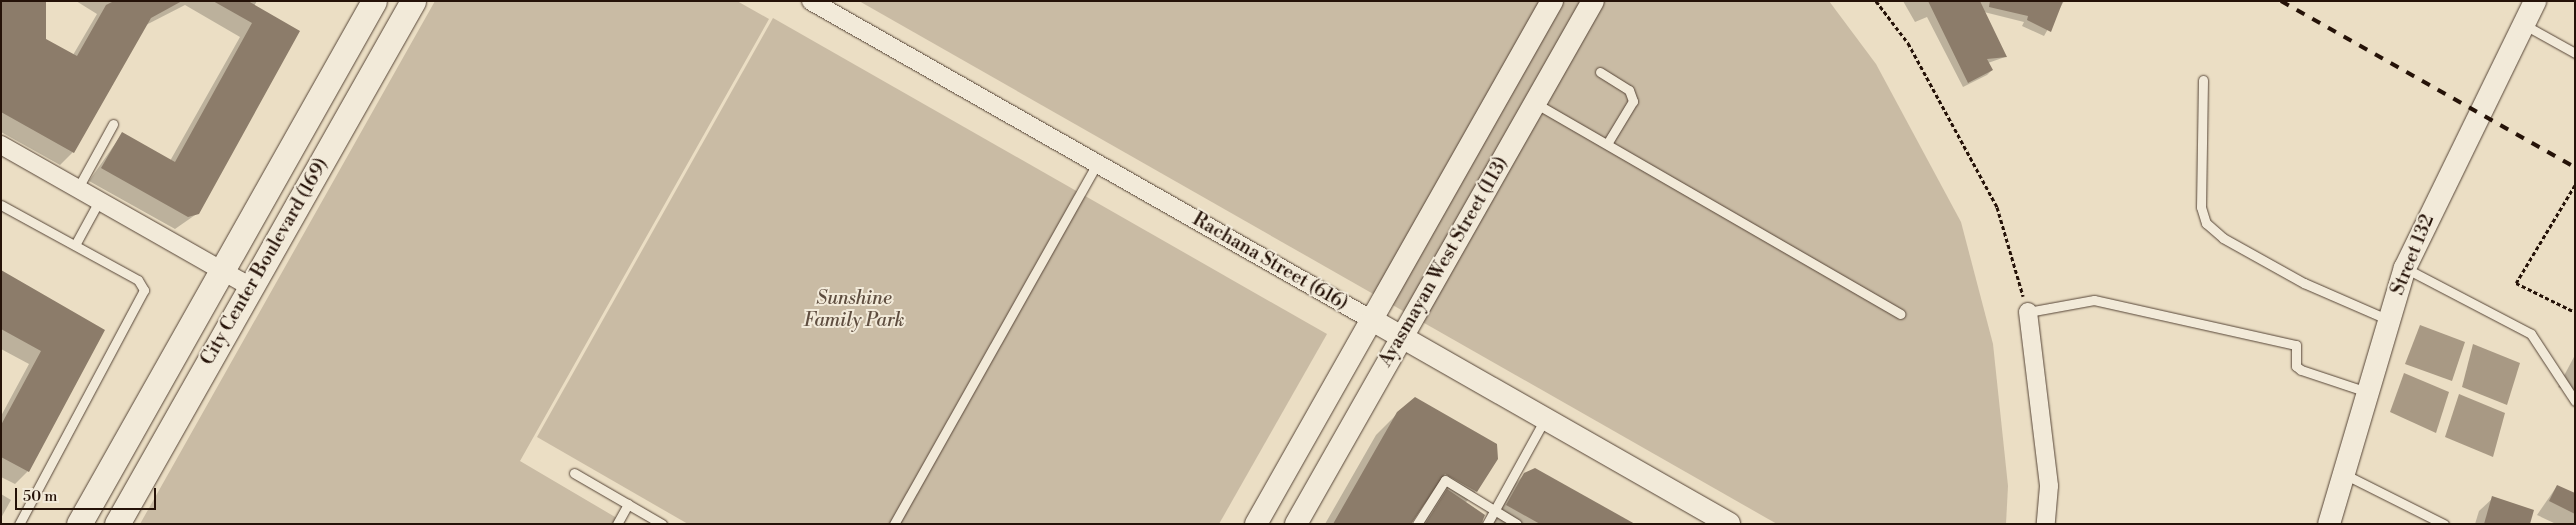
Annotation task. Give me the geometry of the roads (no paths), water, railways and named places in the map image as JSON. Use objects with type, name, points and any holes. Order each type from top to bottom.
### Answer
[{"type":"main road","name":"City Center Boulevard (169)","points":[[79,524],[374,1]]},
{"type":"main road","name":"City Center Boulevard (169)","points":[[117,524],[413,1]]},
{"type":"street","name":"Rachana Street (616)","points":[[811,1],[1729,524]]},
{"type":"street","name":"Ayasmayan West Street (113)","points":[[1256,524],[1552,1]]},
{"type":"street","name":"Ayasmayan West Street (113)","points":[[1296,524],[1593,1]]},
{"type":"street","name":"Street 132","points":[[2329,524],[2405,268],[2535,1]]},
{"type":"street","points":[[1505,85],[1535,103]]},
{"type":"street","points":[[1,145],[251,287]]},
{"type":"street","points":[[2028,312],[2049,486],[2046,524]]},
{"type":"lane","points":[[2523,24],[2575,53]]},
{"type":"lane","points":[[1600,72],[1629,90],[1633,101],[1607,144]]},
{"type":"lane","points":[[2203,80],[2201,207],[2206,223],[2223,238],[2304,283],[2389,320]]},
{"type":"lane","points":[[1535,103],[1901,314]]},
{"type":"lane","points":[[78,188],[113,124]]},
{"type":"lane","points":[[894,524],[1097,164]]},
{"type":"lane","points":[[75,245],[100,200]]},
{"type":"lane","points":[[1,205],[138,280],[144,290],[143,299],[19,524]]},
{"type":"lane","points":[[2405,268],[2531,334],[2575,401]]},
{"type":"lane","points":[[2028,312],[2094,300],[2296,345],[2296,366],[2301,370],[2368,392]]},
{"type":"lane","points":[[1487,524],[1545,419]]},
{"type":"lane","points":[[574,473],[662,524]]},
{"type":"lane","points":[[2344,474],[2444,524]]},
{"type":"lane","points":[[1417,524],[1445,480],[1517,524]]},
{"type":"lane","points":[[617,524],[628,504]]},
{"type":"railway","points":[[2281,1],[2575,167]]},
{"type":"park label","name":"Sunshine Family Park","points":[[854,310]]}]
